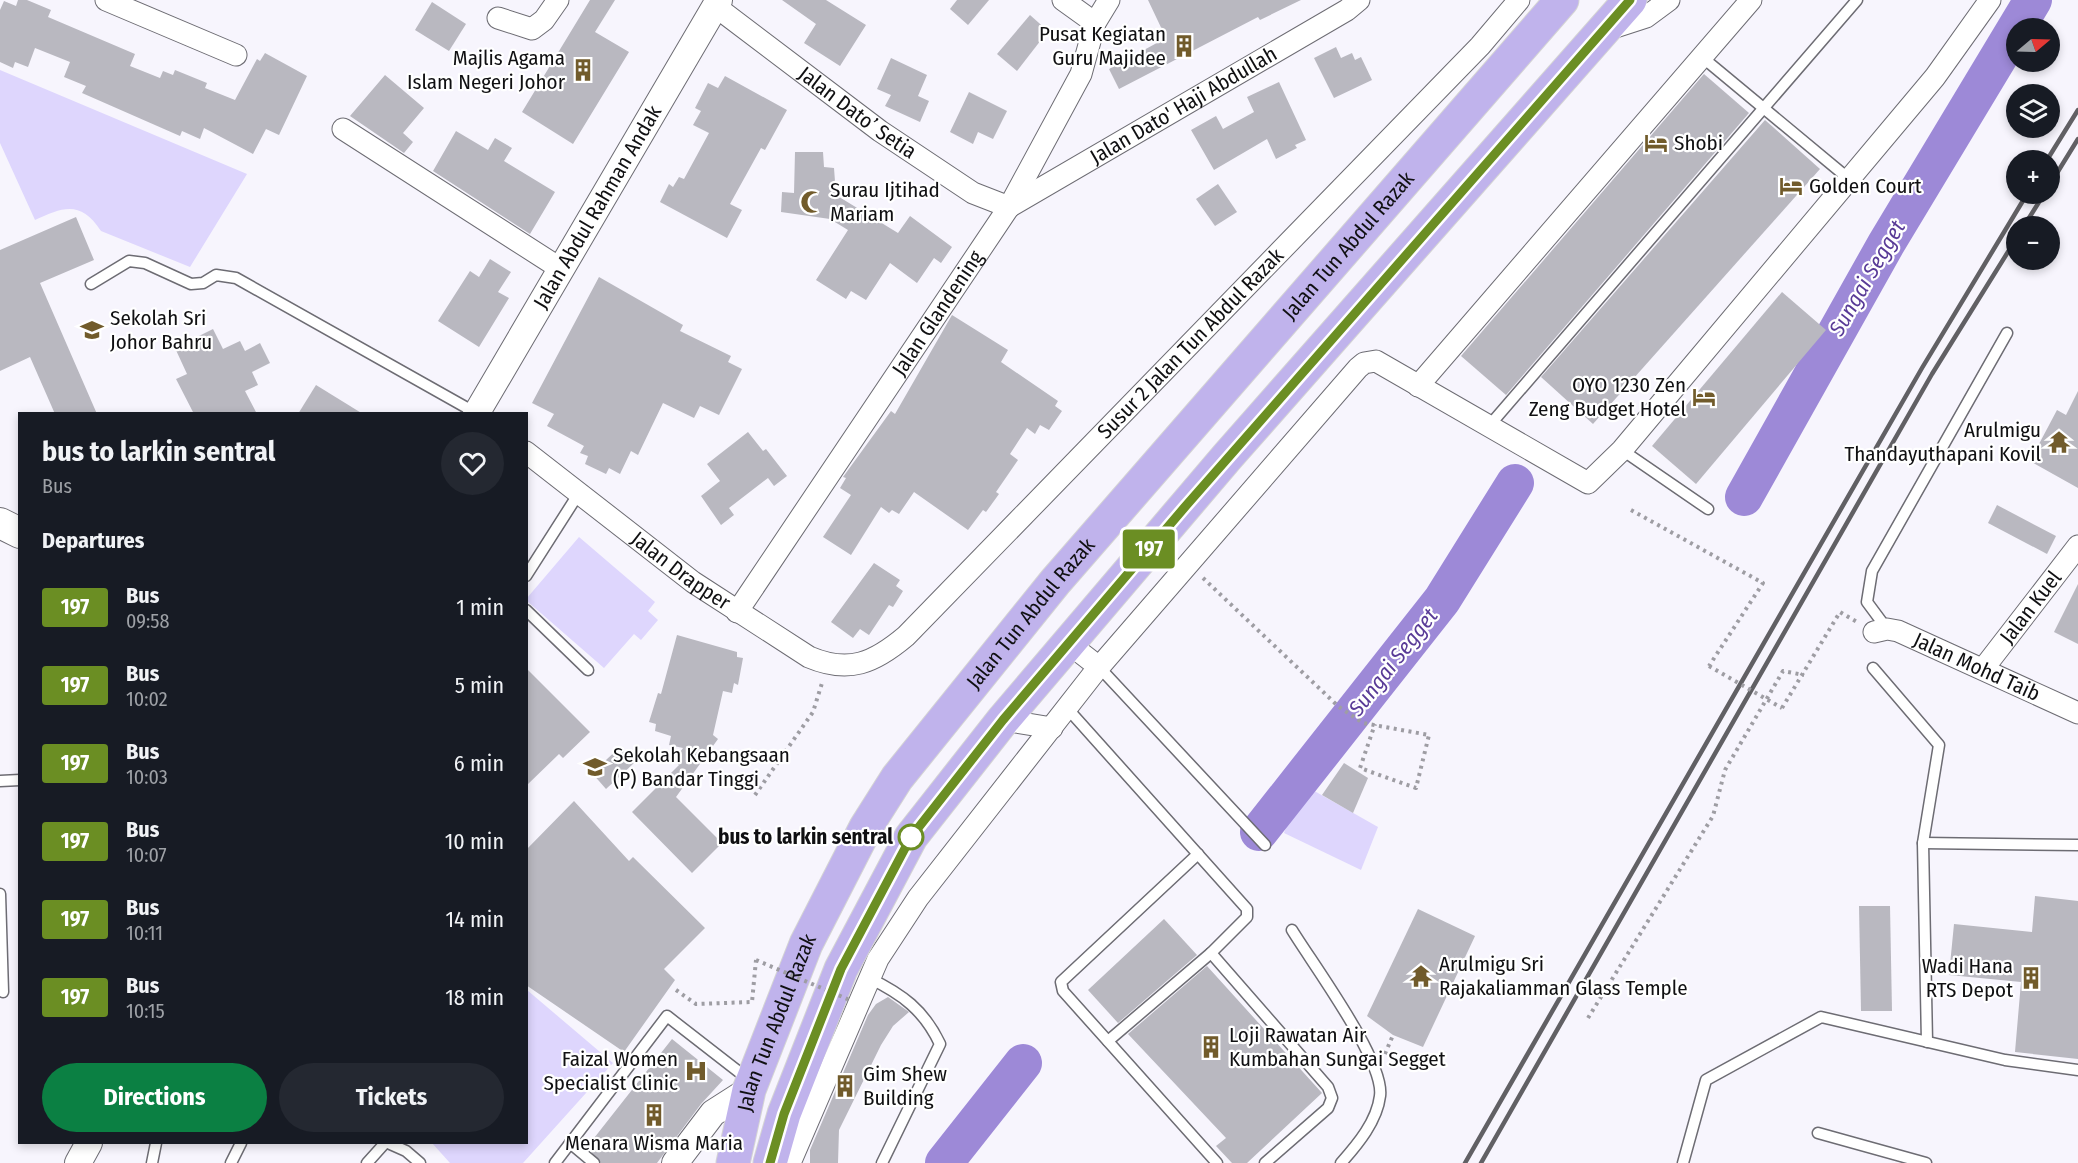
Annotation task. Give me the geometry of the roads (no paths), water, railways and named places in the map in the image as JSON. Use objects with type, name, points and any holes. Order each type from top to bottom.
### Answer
[{"type":"highway","name":"Jalan Tun Abdul Razak","points":[[733,1163],[751,1087],[806,944],[866,827],[897,778],[1055,582],[1562,0]]},
{"type":"highway","name":"Jalan Tun Abdul Razak","points":[[770,1163],[784,1114],[841,969],[873,904],[911,837],[1003,720],[1235,448],[1630,0]]},
{"type":"highway","points":[[715,1163],[751,1087]]},
{"type":"main road","points":[[0,523],[18,532]]},
{"type":"street","points":[[106,0],[135,6],[236,55]]},
{"type":"street","points":[[498,18],[532,29],[544,20],[558,0]]},
{"type":"street","points":[[1063,0],[1095,23]]},
{"type":"street","name":"Jalan Glandening","points":[[737,612],[1009,207],[1081,74],[1095,23],[1108,0]]},
{"type":"street","name":"Jalan Dato' Haji Abdullah","points":[[1009,207],[1347,10],[1359,0]]},
{"type":"street","name":"Susur 2 Jalan Tun Abdul Razak","points":[[837,665],[869,661],[887,652],[906,636],[1480,46],[1519,0]]},
{"type":"street","points":[[1603,31],[1646,17],[1669,0]]},
{"type":"street","points":[[1418,386],[1751,0]]},
{"type":"street","points":[[790,1163],[878,958],[918,898],[1099,667],[1358,368],[1364,363],[1376,361],[1588,483],[1622,450],[1935,77],[1990,0]]},
{"type":"street","name":"Jalan Dato’ Setia","points":[[717,3],[880,131],[973,194],[1009,207]]},
{"type":"street","name":"Jalan Abdul Rahman Andak","points":[[478,412],[717,3]]},
{"type":"street","points":[[343,129],[561,269]]},
{"type":"street","name":"Jalan Drapper","points":[[528,454],[693,582],[809,657],[837,665]]},
{"type":"street","name":"Jalan Kuel","points":[[1983,669],[2078,546]]},
{"type":"street","name":"Jalan Mohd Taib","points":[[1880,631],[1898,631],[2078,713]]},
{"type":"street","points":[[1068,643],[1099,667]]},
{"type":"street","points":[[1003,720],[1052,728]]},
{"type":"street","points":[[675,1163],[713,1113],[751,1087]]},
{"type":"street","points":[[78,1163],[88,1144]]},
{"type":"lane","points":[[1488,426],[1857,0]]},
{"type":"lane","points":[[1702,57],[1849,179]]},
{"type":"lane","points":[[91,284],[129,261],[145,262],[191,284],[202,283],[216,275],[236,278],[473,412]]},
{"type":"lane","points":[[1880,631],[1867,602],[1872,571],[2007,333]]},
{"type":"lane","points":[[1622,450],[1708,509]]},
{"type":"lane","points":[[528,573],[579,493]]},
{"type":"lane","points":[[528,612],[588,670]]},
{"type":"lane","points":[[1099,667],[1265,845]]},
{"type":"lane","points":[[1873,668],[1939,745],[1923,843],[1927,1042]]},
{"type":"lane","points":[[1067,708],[1247,909],[1247,917],[1211,953],[1108,1041]]},
{"type":"lane","points":[[0,781],[18,780]]},
{"type":"lane","points":[[1923,843],[2078,845]]},
{"type":"lane","points":[[1198,854],[1061,982],[1063,991],[1217,1163]]},
{"type":"lane","points":[[0,894],[3,992]]},
{"type":"lane","points":[[1292,930],[1357,1034],[1378,1077],[1381,1094],[1377,1111],[1366,1131],[1341,1163]]},
{"type":"lane","points":[[1211,953],[1328,1088],[1332,1098],[1329,1107],[1264,1163]]},
{"type":"lane","points":[[870,978],[898,992],[930,1023],[940,1044],[882,1163]]},
{"type":"lane","points":[[555,1163],[668,1016],[751,1087]]},
{"type":"lane","points":[[1683,1163],[1706,1080],[1821,1017],[2005,1060],[2078,1070]]},
{"type":"lane","points":[[1818,1132],[1926,1163]]},
{"type":"lane","points":[[570,1143],[594,1163]]},
{"type":"lane","points":[[152,1163],[156,1144]]},
{"type":"lane","points":[[231,1163],[240,1144]]},
{"type":"lane","points":[[367,1163],[386,1144]]},
{"type":"lane","points":[[389,1144],[406,1151],[420,1163]]},
{"type":"waterway","name":"Sungai Segget","points":[[1744,497],[1886,244],[2033,0]]},
{"type":"waterway","name":"Sungai Segget","points":[[1259,832],[1442,600],[1515,483]]},
{"type":"waterway","name":"Sungai Segget","points":[[944,1163],[1023,1063]]},
{"type":"railway","points":[[2053,150],[2078,110]]},
{"type":"railway","points":[[2060,168],[2078,139]]},
{"type":"railway","points":[[1465,1163],[1922,368],[2021,204]]},
{"type":"railway","points":[[2030,216],[2038,204]]},
{"type":"railway","points":[[1481,1163],[1932,374],[2006,255]]},
{"type":"place","name":"Pusat Kegiatan Guru Majidee","points":[[1184,46]]},
{"type":"place","name":"Majlis Agama Islam Negeri Johor","points":[[583,70]]},
{"type":"place","name":"Shobi","points":[[1656,143]]},
{"type":"place","name":"Golden Court","points":[[1791,186]]},
{"type":"place","name":"Surau Ijtihad Mariam","points":[[812,202]]},
{"type":"place","name":"Sekolah Sri Johor Bahru","points":[[92,330]]},
{"type":"place","name":"OYO 1230 Zen Zeng Budget Hotel","points":[[1704,397]]},
{"type":"place","name":"Arulmigu Thandayuthapani Kovil","points":[[2059,442]]},
{"type":"place","name":"Sekolah Kebangsaan (P) Bandar Tinggi","points":[[595,767]]},
{"type":"place","name":"bus to larkin sentral","points":[[911,837]]},
{"type":"place","name":"Arulmigu Sri Rajakaliamman Glass Temple","points":[[1421,976]]},
{"type":"place","name":"Wadi Hana RTS Depot","points":[[2031,978]]},
{"type":"place","name":"Loji Rawatan Air Kumbahan Sungai Segget","points":[[1211,1047]]},
{"type":"place","name":"Faizal Women Specialist Clinic","points":[[696,1071]]},
{"type":"place","name":"Gim Shew Building","points":[[845,1086]]},
{"type":"place","name":"Menara Wisma Maria","points":[[654,1115]]}]
